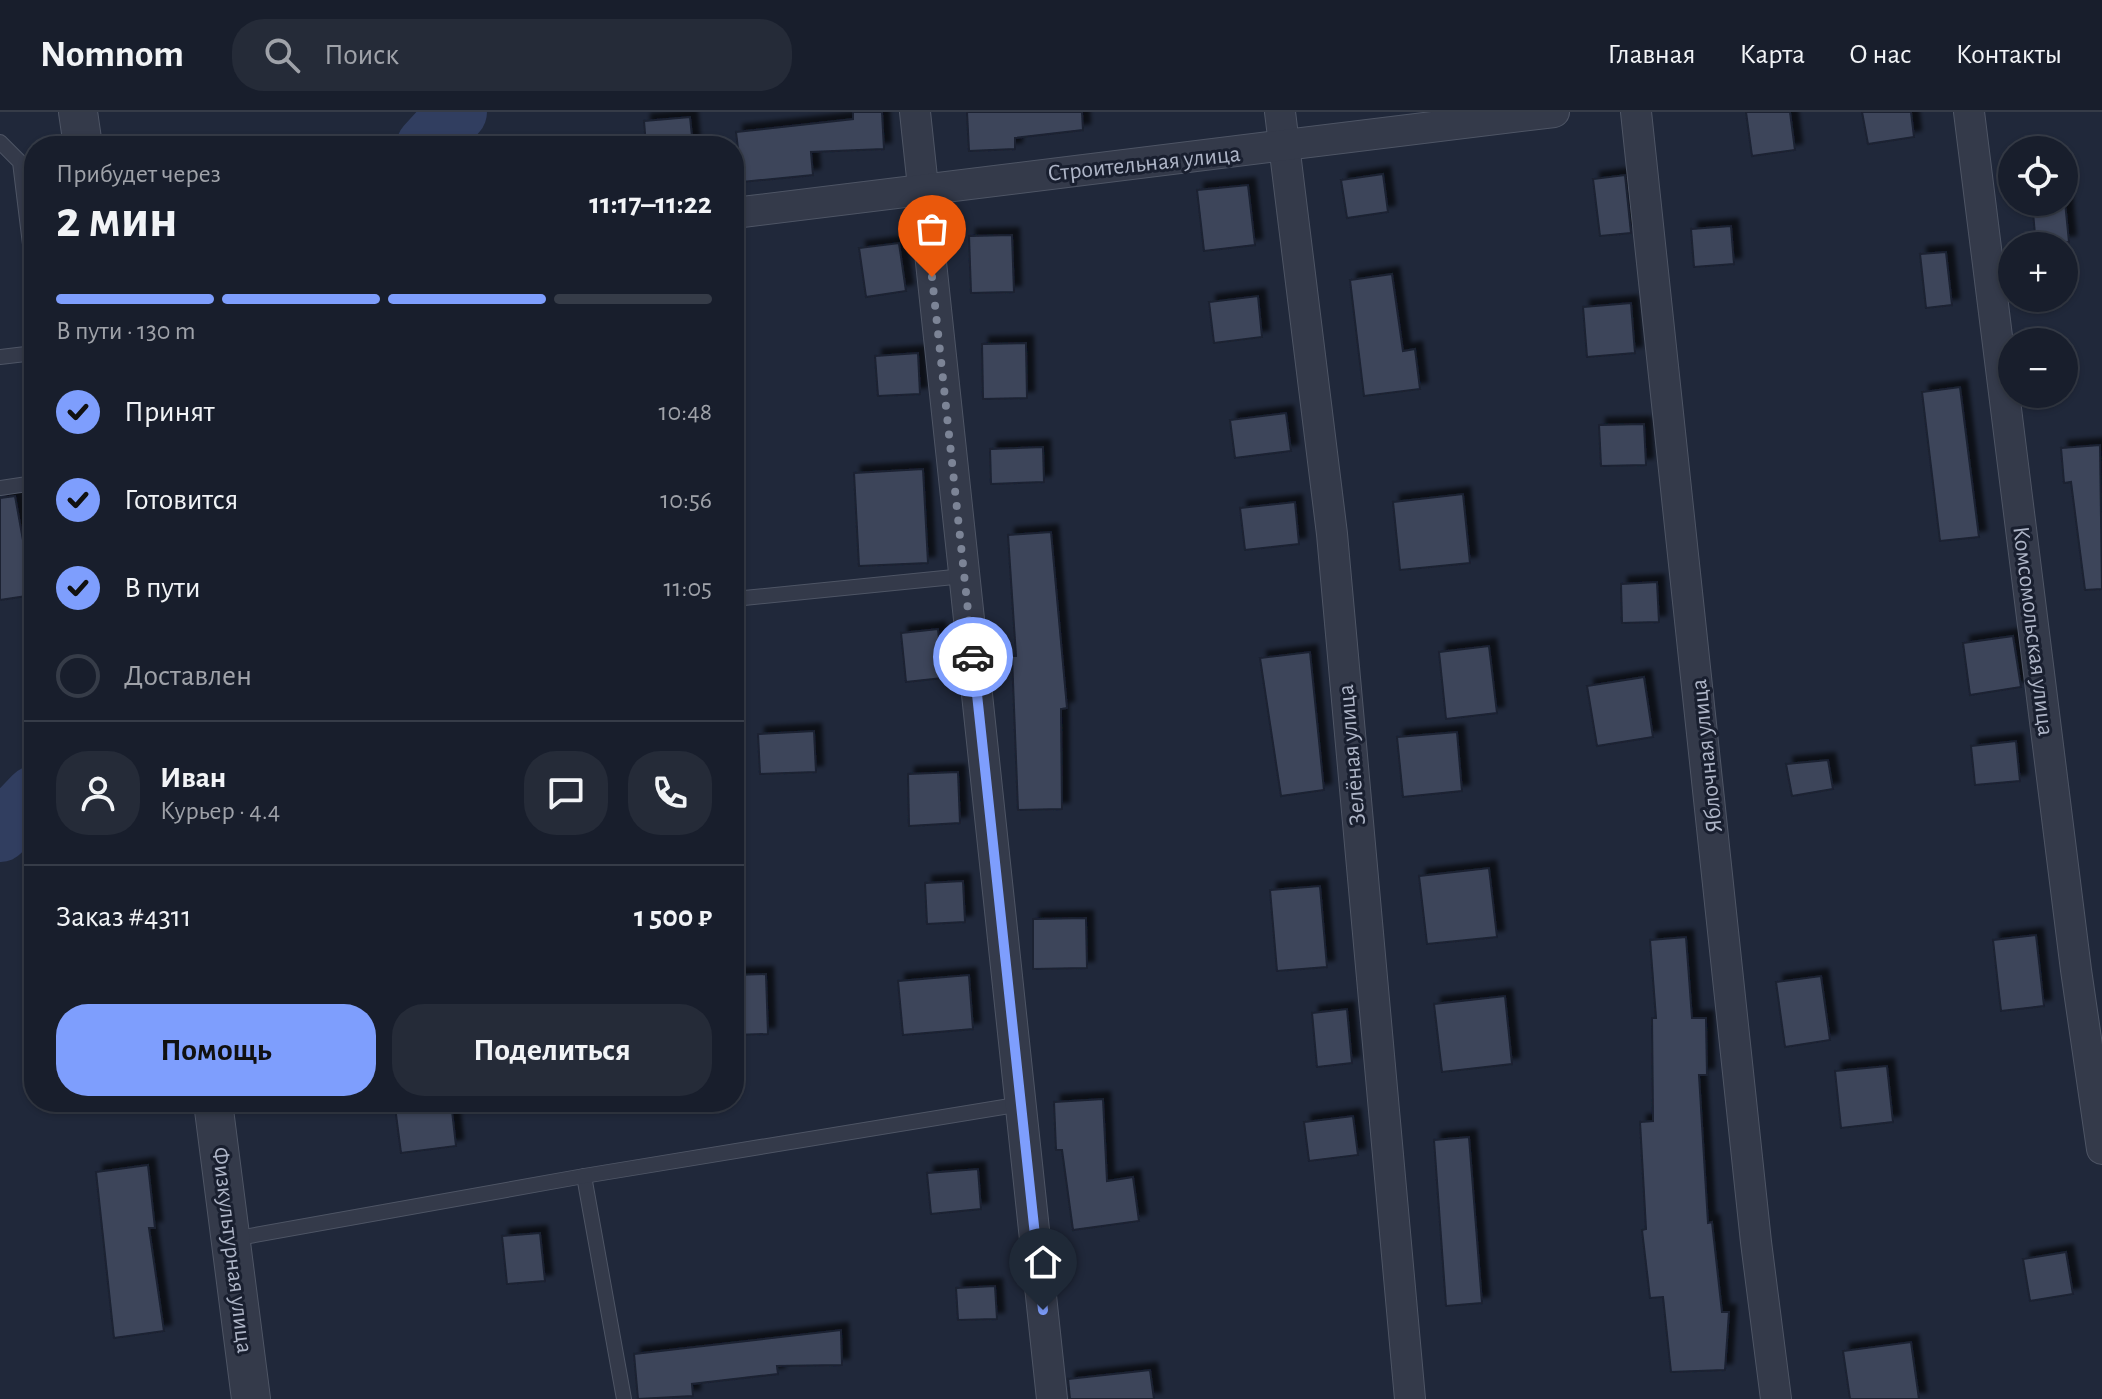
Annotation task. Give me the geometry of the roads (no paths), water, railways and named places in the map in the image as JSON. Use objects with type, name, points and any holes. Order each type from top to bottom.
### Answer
[{"type":"street","points":[[78,112],[82,136]]},
{"type":"street","points":[[915,112],[1052,1399]]},
{"type":"street","name":"Зелёная улица","points":[[1280,112],[1332,534],[1410,1399]]},
{"type":"street","name":"Строительная улица","points":[[744,212],[1554,112]]},
{"type":"street","name":"Яблочная улица","points":[[1636,112],[1756,1242],[1776,1399]]},
{"type":"street","name":"Комсомольская улица","points":[[1969,112],[2072,938],[2102,1149]]},
{"type":"street","name":"Физкультурная улица","points":[[214,1112],[251,1399]]},
{"type":"lane","points":[[0,142],[20,162],[24,195]]},
{"type":"lane","points":[[0,357],[24,354]]},
{"type":"lane","points":[[0,488],[24,484]]},
{"type":"lane","points":[[744,598],[964,576]]},
{"type":"lane","points":[[233,1239],[584,1176],[1022,1104]]},
{"type":"lane","points":[[584,1176],[624,1399]]},
{"type":"waterway","points":[[435,136],[457,112]]},
{"type":"waterway","points":[[0,832],[24,807]]}]
